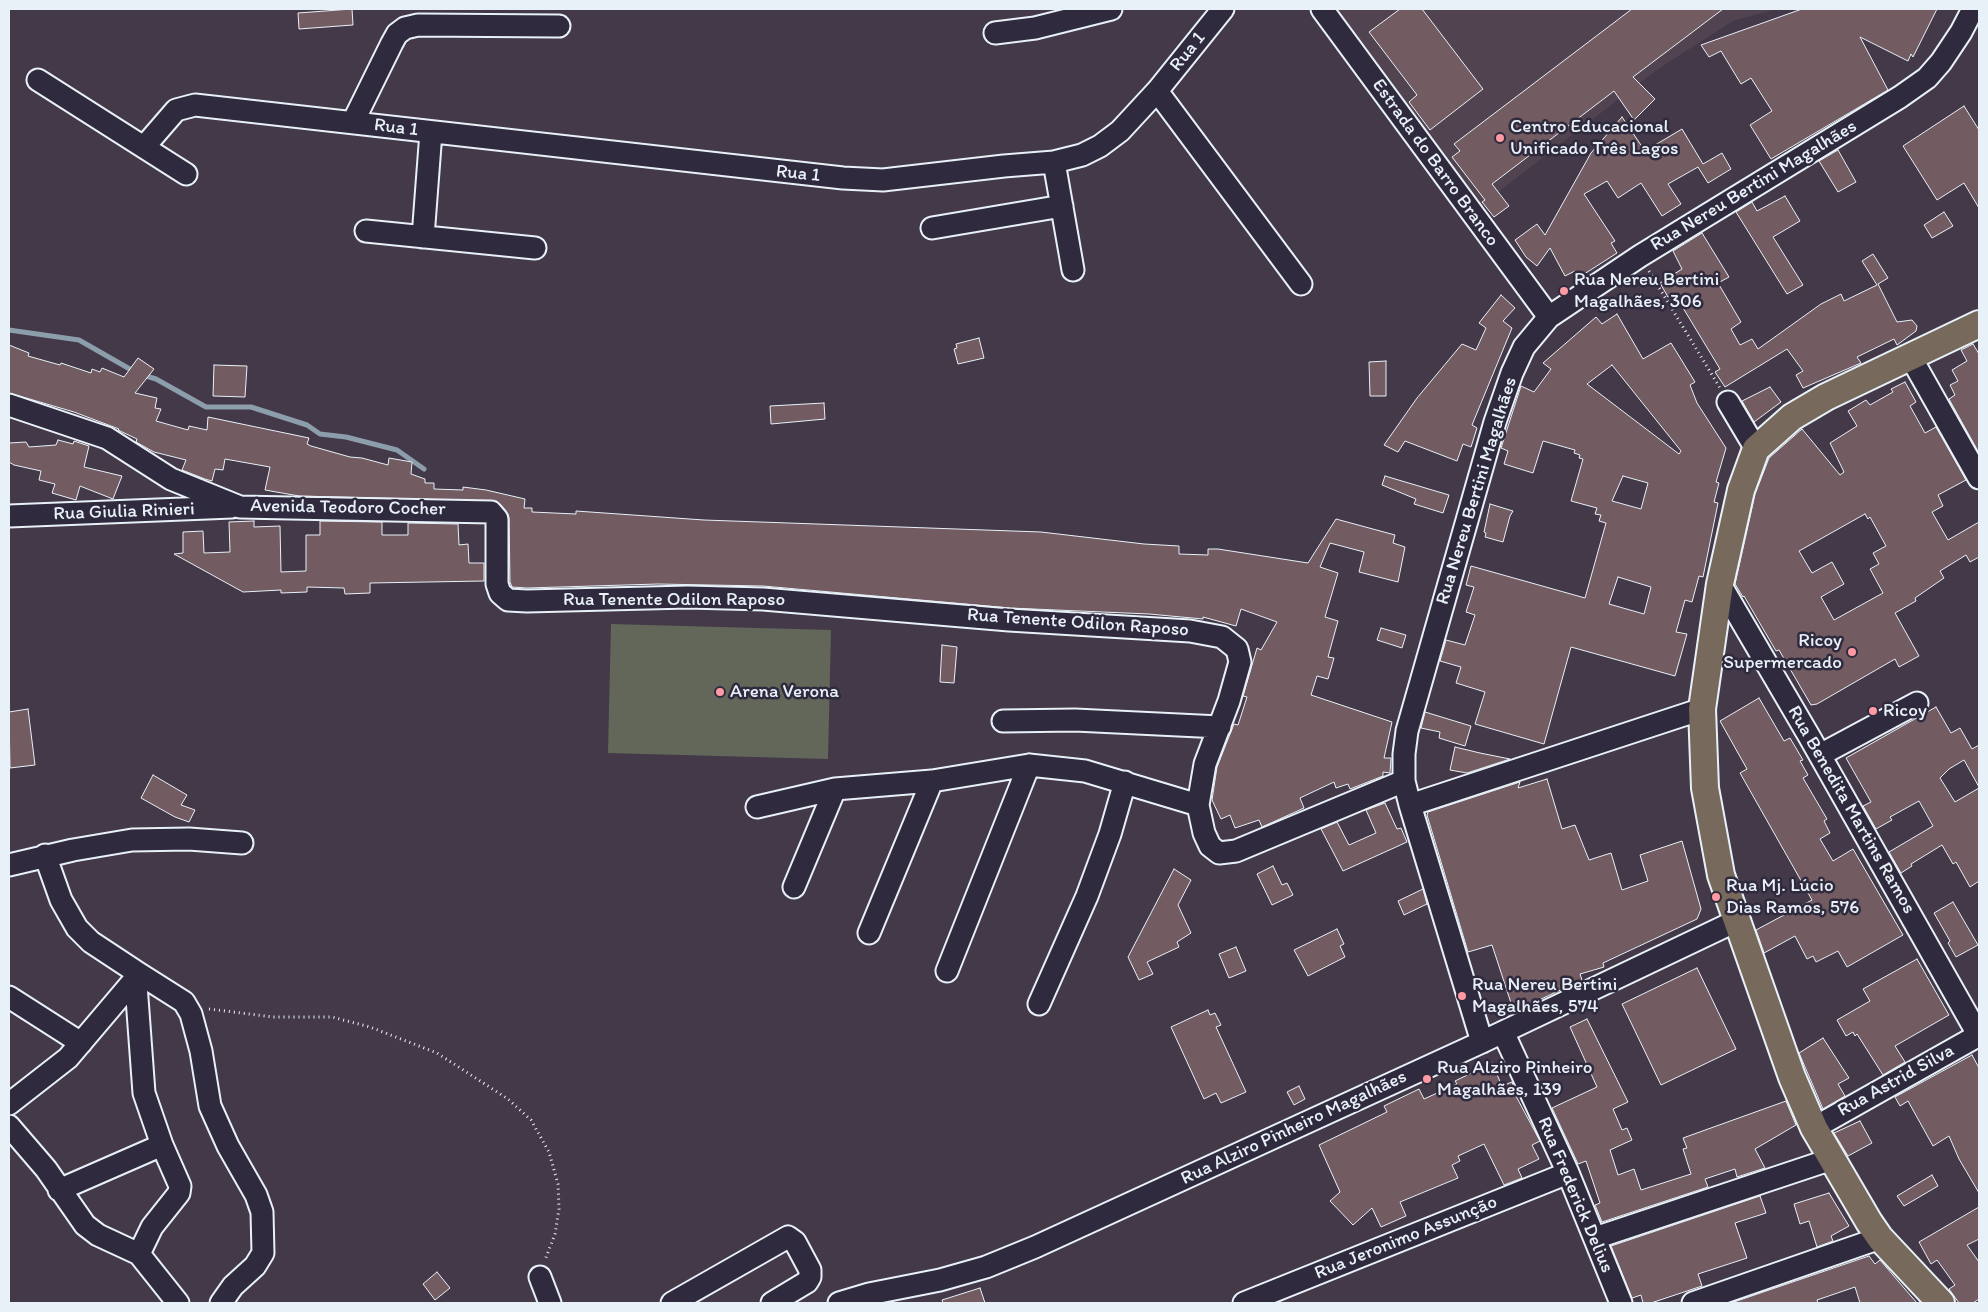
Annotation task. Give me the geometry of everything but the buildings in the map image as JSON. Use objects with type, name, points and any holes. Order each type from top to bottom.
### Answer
[{"type":"main road","points":[[1941,1303],[1880,1238],[1814,1128],[1792,1077],[1736,921],[1722,875],[1710,821],[1703,752],[1702,709],[1720,584],[1741,490],[1756,448],[1792,417],[1910,356],[1979,324]]},
{"type":"street","points":[[995,33],[1035,28],[1111,9]]},
{"type":"street","name":"Rua 1","points":[[144,147],[176,110],[195,106],[353,122],[767,170],[883,180],[1054,162],[1082,155],[1100,146],[1120,131],[1157,91],[1222,9]]},
{"type":"street","name":"Estrada do Barro Branco","points":[[1322,9],[1549,317]]},
{"type":"street","name":"Rua Nereu Bertini Magalhães","points":[[1482,1042],[1404,781],[1407,731],[1495,422],[1512,373],[1524,346],[1549,317],[1640,256],[1927,78],[1941,62],[1961,32],[1973,9]]},
{"type":"street","points":[[353,122],[392,43],[397,34],[405,28],[418,25],[559,26]]},
{"type":"street","points":[[38,80],[186,174]]},
{"type":"street","points":[[1157,91],[1301,284]]},
{"type":"street","points":[[423,237],[432,132]]},
{"type":"street","points":[[1054,162],[1073,270]]},
{"type":"street","points":[[932,228],[1062,206]]},
{"type":"street","points":[[366,231],[535,248]]},
{"type":"street","points":[[1910,356],[1979,478]]},
{"type":"street","points":[[1728,402],[1756,448]]},
{"type":"street","name":"Avenida Teodoro Cocher","points":[[9,405],[107,438],[152,468],[190,487],[240,507],[482,510],[491,512],[497,519],[497,574],[500,593]]},
{"type":"street","points":[[188,510],[190,487]]},
{"type":"street","name":"Rua Giulia Rinieri","points":[[9,516],[240,507]]},
{"type":"street","name":"Rua Benedita Martins Ramos","points":[[1720,584],[1820,755],[1979,1036]]},
{"type":"street","name":"Rua Tenente Odilon Raposo","points":[[500,593],[508,600],[527,601],[688,597],[763,599],[1214,634],[1231,642],[1237,649],[1240,662],[1220,727],[1205,764],[1198,805],[1200,820],[1210,846],[1219,853],[1227,853],[1404,781]]},
{"type":"street","points":[[1820,755],[1917,703]]},
{"type":"street","points":[[1410,805],[1702,709]]},
{"type":"street","points":[[1003,721],[1137,722],[1220,727]]},
{"type":"street","points":[[757,806],[835,789],[932,781],[1029,765],[1085,771],[1198,805]]},
{"type":"street","points":[[947,971],[1029,765]]},
{"type":"street","points":[[869,933],[932,781]]},
{"type":"street","points":[[1039,1004],[1087,896],[1110,834],[1126,782]]},
{"type":"street","points":[[794,887],[835,789]]},
{"type":"street","points":[[9,864],[45,855],[132,840],[189,839],[242,843]]},
{"type":"street","points":[[45,855],[61,900],[77,928],[91,942],[135,975],[184,1002],[196,1030],[210,1106],[228,1146],[256,1195],[262,1212],[263,1253],[255,1266],[233,1286],[220,1303]]},
{"type":"street","name":"Rua Alziro Pinheiro Magalhães","points":[[840,1303],[869,1294],[940,1280],[986,1267],[1035,1247],[1482,1042],[1736,921]]},
{"type":"street","points":[[9,1104],[61,1064],[81,1043],[135,975]]},
{"type":"street","points":[[135,975],[144,1093],[162,1145],[178,1180],[179,1193],[152,1227],[138,1254]]},
{"type":"street","points":[[9,997],[81,1043]]},
{"type":"street","name":"Rua Frederick Delius","points":[[1503,1032],[1568,1173],[1621,1303]]},
{"type":"street","name":"Rua Astrid Silva","points":[[1814,1128],[1979,1036]]},
{"type":"street","points":[[9,1126],[40,1161],[85,1225],[98,1235],[138,1254],[178,1303]]},
{"type":"street","points":[[59,1190],[162,1145]]},
{"type":"street","points":[[1595,1238],[1832,1159]]},
{"type":"street","name":"Rua Jeronimo Assunção","points":[[1244,1303],[1568,1173]]},
{"type":"street","points":[[672,1303],[788,1237],[795,1242],[810,1270],[810,1277],[807,1282],[772,1303]]},
{"type":"street","points":[[1693,1303],[1880,1238]]},
{"type":"street","points":[[540,1277],[550,1303]]},
{"type":"path","points":[[1640,256],[1728,402]]},
{"type":"path","points":[[184,1002],[237,1014],[332,1017],[370,1027],[437,1053],[508,1099],[530,1120],[549,1152],[558,1184],[559,1209],[555,1234],[541,1268],[540,1277]]},
{"type":"shaded area","name":"Centro Educacional Unificado Três Lagos","points":[[1337,9],[1777,9],[1733,21],[1658,69],[1480,206]]},
{"type":"shaded area","name":"Arena Verona","points":[[611,624],[831,630],[828,759],[608,753]]},
{"type":"waterway","points":[[9,330],[79,340],[135,372]]},
{"type":"waterway","points":[[143,375],[156,379],[206,407],[251,407],[307,425],[320,434],[346,437],[397,450],[424,469]]},
{"type":"place","name":"Centro Educacional Unificado Três Lagos","points":[[1500,138]]},
{"type":"place","name":"Rua Nereu Bertini Magalhães, 306","points":[[1564,291]]},
{"type":"place","name":"Ricoy Supermercado","points":[[1852,652]]},
{"type":"place","name":"Arena Verona","points":[[720,692]]},
{"type":"place","name":"Ricoy","points":[[1873,711]]},
{"type":"place","name":"Rua Mj. Lúcio Dias Ramos, 576","points":[[1716,897]]},
{"type":"place","name":"Rua Nereu Bertini Magalhães, 574","points":[[1462,996]]},
{"type":"place","name":"Rua Alziro Pinheiro Magalhães, 139","points":[[1427,1079]]}]
